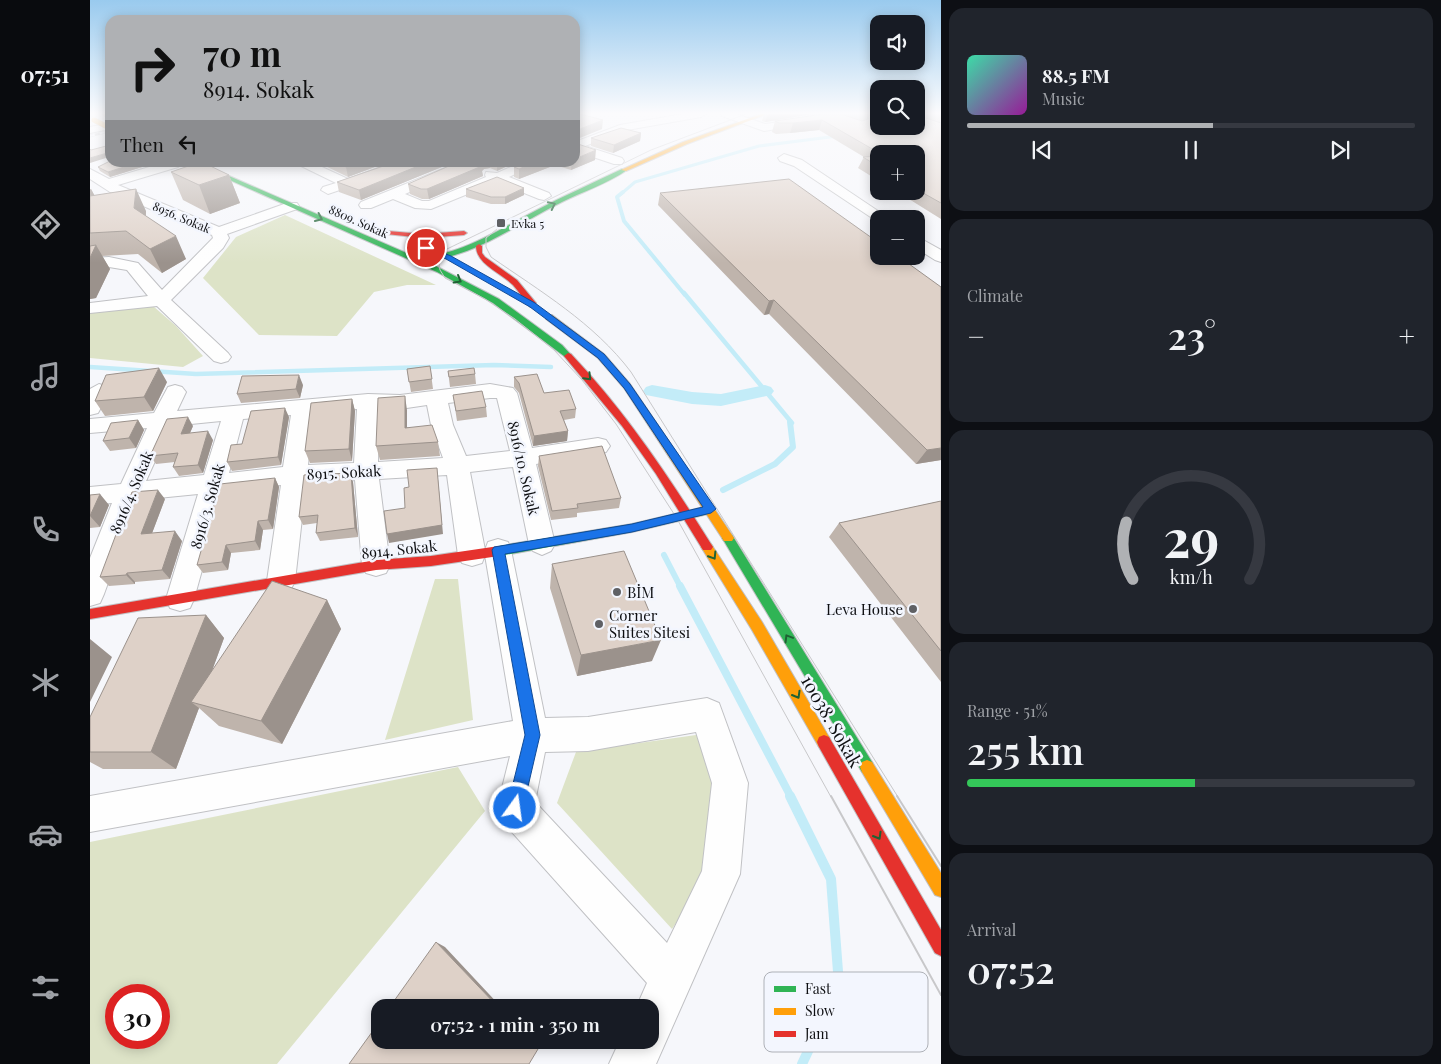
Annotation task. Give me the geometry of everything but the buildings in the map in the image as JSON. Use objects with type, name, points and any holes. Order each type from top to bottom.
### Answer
[{"type":"street","points":[[526,204],[612,164]]},
{"type":"street","points":[[414,260],[453,260],[519,222],[640,164]]},
{"type":"street","points":[[799,164],[870,210]]},
{"type":"street","points":[[90,169],[105,165]]},
{"type":"street","points":[[108,184],[160,167]]},
{"type":"street","points":[[180,167],[214,183]]},
{"type":"street","name":"8809. Sokak","points":[[203,167],[440,270],[496,301],[559,347],[593,381],[649,455],[687,515]]},
{"type":"street","points":[[231,167],[263,181]]},
{"type":"street","points":[[310,167],[347,183]]},
{"type":"street","points":[[321,172],[336,167]]},
{"type":"street","points":[[328,190],[394,167]]},
{"type":"street","points":[[366,205],[456,167]]},
{"type":"street","points":[[470,167],[544,196]]},
{"type":"street","points":[[394,194],[420,205],[431,205],[522,167]]},
{"type":"street","name":"8956. Sokak","points":[[90,173],[135,197],[219,232],[221,238],[217,245],[161,300]]},
{"type":"street","points":[[108,200],[135,197]]},
{"type":"street","points":[[219,232],[292,206]]},
{"type":"street","name":"8809. Sokak","points":[[375,228],[453,260]]},
{"type":"street","points":[[388,233],[423,236],[469,230],[426,248],[419,252],[414,260]]},
{"type":"street","points":[[479,246],[479,253],[482,258],[514,282],[533,305]]},
{"type":"street","points":[[925,247],[941,257]]},
{"type":"street","points":[[90,263],[109,262],[132,266],[161,300],[221,357]]},
{"type":"street","points":[[504,288],[533,305],[601,356],[620,378],[711,509]]},
{"type":"street","points":[[90,308],[161,300]]},
{"type":"street","points":[[90,426],[368,401],[400,402],[490,391],[506,393]]},
{"type":"street","name":"8916/4. Sokak","points":[[90,594],[130,492],[175,392]]},
{"type":"street","name":"8916/10. Sokak","points":[[506,393],[542,544]]},
{"type":"street","points":[[436,398],[442,425],[457,464],[485,553],[532,735],[515,808],[672,979]]},
{"type":"street","points":[[368,401],[366,472],[376,565]]},
{"type":"street","points":[[281,580],[302,407]]},
{"type":"street","name":"8916/3. Sokak","points":[[180,599],[234,413]]},
{"type":"street","name":"8915. Sokak","points":[[90,496],[328,471],[366,472],[523,458],[598,446]]},
{"type":"street","name":"8914. Sokak","points":[[90,614],[376,565],[431,561],[542,544],[632,528],[711,509]]},
{"type":"street","name":"10038. Sokak","points":[[711,509],[941,888]]},
{"type":"street","name":"10038. Sokak","points":[[687,515],[757,626],[941,947]]},
{"type":"street","points":[[90,814],[532,735],[588,734],[707,714],[730,783],[721,874],[659,1007]]},
{"type":"street","points":[[632,1064],[640,1049]]},
{"type":"green space","points":[[285,215],[436,285],[407,285],[374,292],[337,336],[259,335],[203,278],[236,237]]},
{"type":"green space","points":[[153,306],[176,326],[203,356],[183,367],[90,358],[90,313]]},
{"type":"green space","points":[[435,579],[458,579],[473,720],[385,740]]},
{"type":"green space","points":[[703,734],[713,779],[709,854],[688,905],[672,929],[557,803],[576,752]]},
{"type":"green space","points":[[458,767],[485,811],[277,1064],[90,1064],[90,842]]},
{"type":"waterway","points":[[621,194],[635,182],[698,164]]},
{"type":"waterway","points":[[623,192],[617,197],[624,221],[685,295]]},
{"type":"waterway","points":[[684,293],[792,423]]},
{"type":"waterway","points":[[90,367],[196,374],[494,365],[551,367]]},
{"type":"waterway","points":[[652,391],[692,398],[721,400],[765,391]]},
{"type":"waterway","points":[[723,490],[775,464],[793,447],[790,422]]},
{"type":"waterway","points":[[664,555],[681,588]]},
{"type":"waterway","points":[[680,586],[791,797]]},
{"type":"waterway","points":[[790,796],[831,879],[838,972]]},
{"type":"waterway","points":[[802,1064],[808,1052]]},
{"type":"tram line","points":[[623,164],[447,249],[438,259],[440,270],[445,278],[485,299],[515,319],[554,350],[582,380],[616,424],[676,517],[831,797]]},
{"type":"tram line","points":[[497,229],[486,238],[486,247],[491,257],[566,309],[600,338],[631,372],[898,797]]},
{"type":"tram line","points":[[831,796],[941,995]]},
{"type":"tram line","points":[[897,796],[941,866]]},
{"type":"traffic: fast","points":[[203,167],[440,270],[496,301],[559,347],[568,356]]},
{"type":"traffic: fast","points":[[418,260],[451,255],[466,250],[548,206],[624,170]]},
{"type":"traffic: fast","points":[[499,551],[632,528],[704,511]]},
{"type":"traffic: fast","points":[[728,538],[867,767]]},
{"type":"traffic: slow","points":[[624,170],[638,164]]},
{"type":"traffic: slow","points":[[549,317],[601,356],[627,386],[728,538]]},
{"type":"traffic: slow","points":[[707,547],[757,626],[824,742]]},
{"type":"traffic: slow","points":[[867,767],[941,889]]},
{"type":"traffic: jam","points":[[388,233],[423,236],[464,233]]},
{"type":"traffic: jam","points":[[479,246],[479,253],[483,258],[514,282],[533,305]]},
{"type":"traffic: jam","points":[[568,356],[626,423],[707,547]]},
{"type":"traffic: jam","points":[[90,614],[376,565],[431,561],[499,551]]},
{"type":"traffic: jam","points":[[824,742],[941,947]]},
{"type":"place","name":"Evka 5","points":[[501,223]]},
{"type":"place","name":"BİM","points":[[617,592]]},
{"type":"place","name":"Leva House","points":[[913,609]]},
{"type":"place","name":"Corner Suites Sitesi","points":[[599,624]]},
{"type":"route","points":[[426,248],[449,257],[533,305],[601,356],[627,386],[711,509],[632,528],[498,550],[532,735],[515,808]]}]
